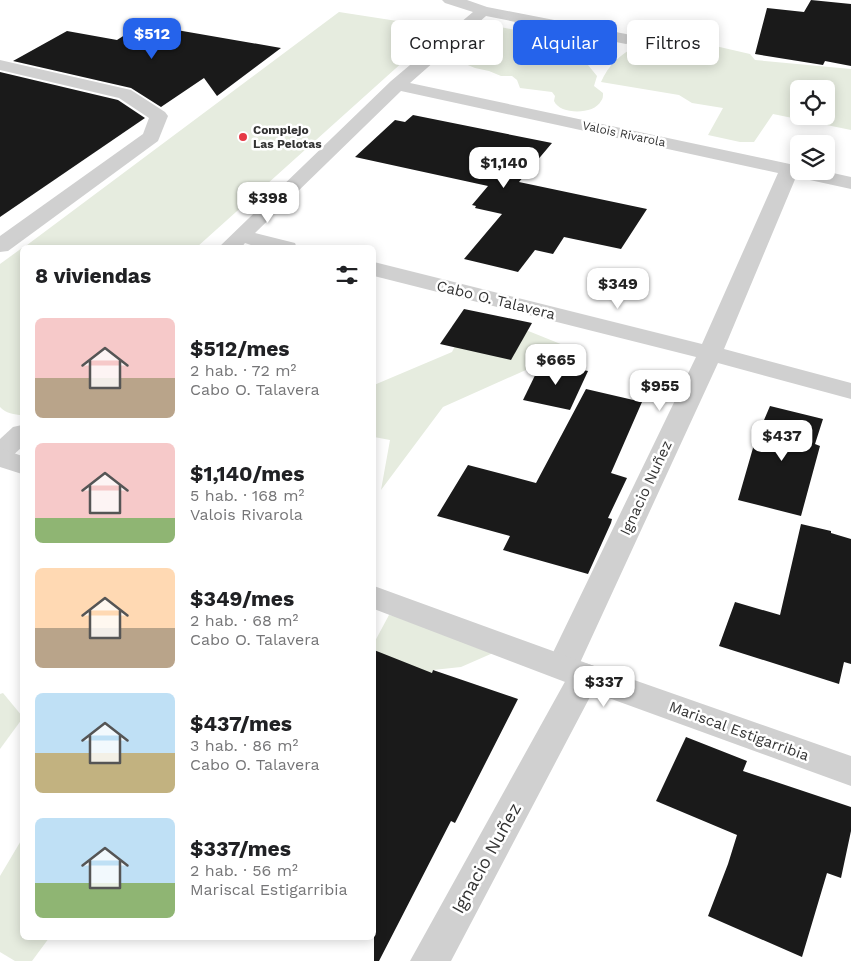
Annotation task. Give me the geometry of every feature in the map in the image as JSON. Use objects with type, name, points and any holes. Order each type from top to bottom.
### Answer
[{"type":"street","points":[[450,0],[483,11],[626,39]]},
{"type":"street","points":[[234,242],[397,85],[483,11]]},
{"type":"street","points":[[0,65],[125,94],[159,116],[151,137],[0,246]]},
{"type":"street","name":"Valois Rivarola","points":[[397,85],[851,183]]},
{"type":"street","name":"Ignacio Nuñez","points":[[430,961],[573,672],[789,171]]},
{"type":"street","points":[[234,242],[260,245]]},
{"type":"street","name":"Cabo O. Talavera","points":[[376,270],[710,353],[851,391]]},
{"type":"street","points":[[20,435],[0,455],[20,464]]},
{"type":"street","name":"Mariscal Estigarribia","points":[[376,598],[573,672],[851,771]]},
{"type":"shaded area","name":"Complejo Las Pelotas","points":[[339,12],[391,20],[391,65],[399,65],[199,245],[27,245]]},
{"type":"shaded area","points":[[503,28],[513,30],[513,65],[588,65],[597,76],[594,86],[603,93],[603,97],[597,106],[592,109],[570,111],[557,106],[552,92],[520,88],[517,80],[512,76],[501,76],[468,65],[503,65]]},
{"type":"shaded area","points":[[719,47],[750,54],[755,60],[851,69],[851,130],[827,125],[835,125],[835,80],[790,80],[790,117],[773,114],[754,142],[740,142],[708,135],[723,108],[692,103],[679,95],[601,82],[607,70],[612,65],[617,65],[617,60],[627,52],[627,65],[719,65]]},
{"type":"shaded area","points":[[20,249],[20,415],[5,411],[0,407],[0,264]]},
{"type":"shaded area","points":[[516,326],[573,349],[443,407],[381,490],[390,440],[376,437],[376,384],[452,352],[463,330]]},
{"type":"shaded area","points":[[389,615],[443,623],[493,653],[461,667],[433,670],[392,740],[376,794],[376,639]]},
{"type":"shaded area","points":[[3,693],[20,714],[20,722],[0,749],[0,694]]},
{"type":"shaded area","points":[[20,842],[20,940],[48,940],[32,961],[15,961],[0,952],[0,876]]},
{"type":"building","points":[[811,0],[851,4],[851,66],[825,61],[823,65],[755,54],[767,8],[804,12]]},
{"type":"building","points":[[142,24],[281,48],[217,96],[204,78],[161,107],[131,88],[13,61],[67,31],[117,40]]},
{"type":"building","points":[[0,72],[118,100],[145,118],[0,217]]},
{"type":"building","points":[[413,115],[552,143],[519,182],[647,209],[621,249],[564,237],[553,254],[535,250],[518,272],[464,259],[502,214],[475,208],[476,206],[472,205],[488,186],[355,157],[395,120],[405,122]]},
{"type":"building","points":[[464,309],[532,323],[511,360],[440,344]]},
{"type":"building","points":[[542,361],[588,371],[570,410],[523,400]]},
{"type":"building","points":[[586,389],[642,402],[611,473],[627,478],[608,518],[612,519],[611,523],[588,574],[503,550],[510,536],[437,516],[468,465],[536,483]]},
{"type":"building","points":[[770,406],[823,419],[815,444],[820,446],[801,516],[738,500],[755,441]]},
{"type":"building","points":[[801,524],[831,531],[831,533],[851,539],[851,664],[844,662],[839,684],[719,646],[735,602],[780,615]]},
{"type":"building","points":[[376,651],[432,673],[433,670],[518,699],[455,823],[451,821],[379,961],[374,961],[374,940],[376,940]]},
{"type":"building","points":[[686,737],[747,761],[743,771],[851,807],[851,831],[841,878],[827,873],[802,957],[708,916],[737,835],[656,801]]},
{"type":"place","name":"Complejo Las Pelotas","points":[[243,137]]}]
